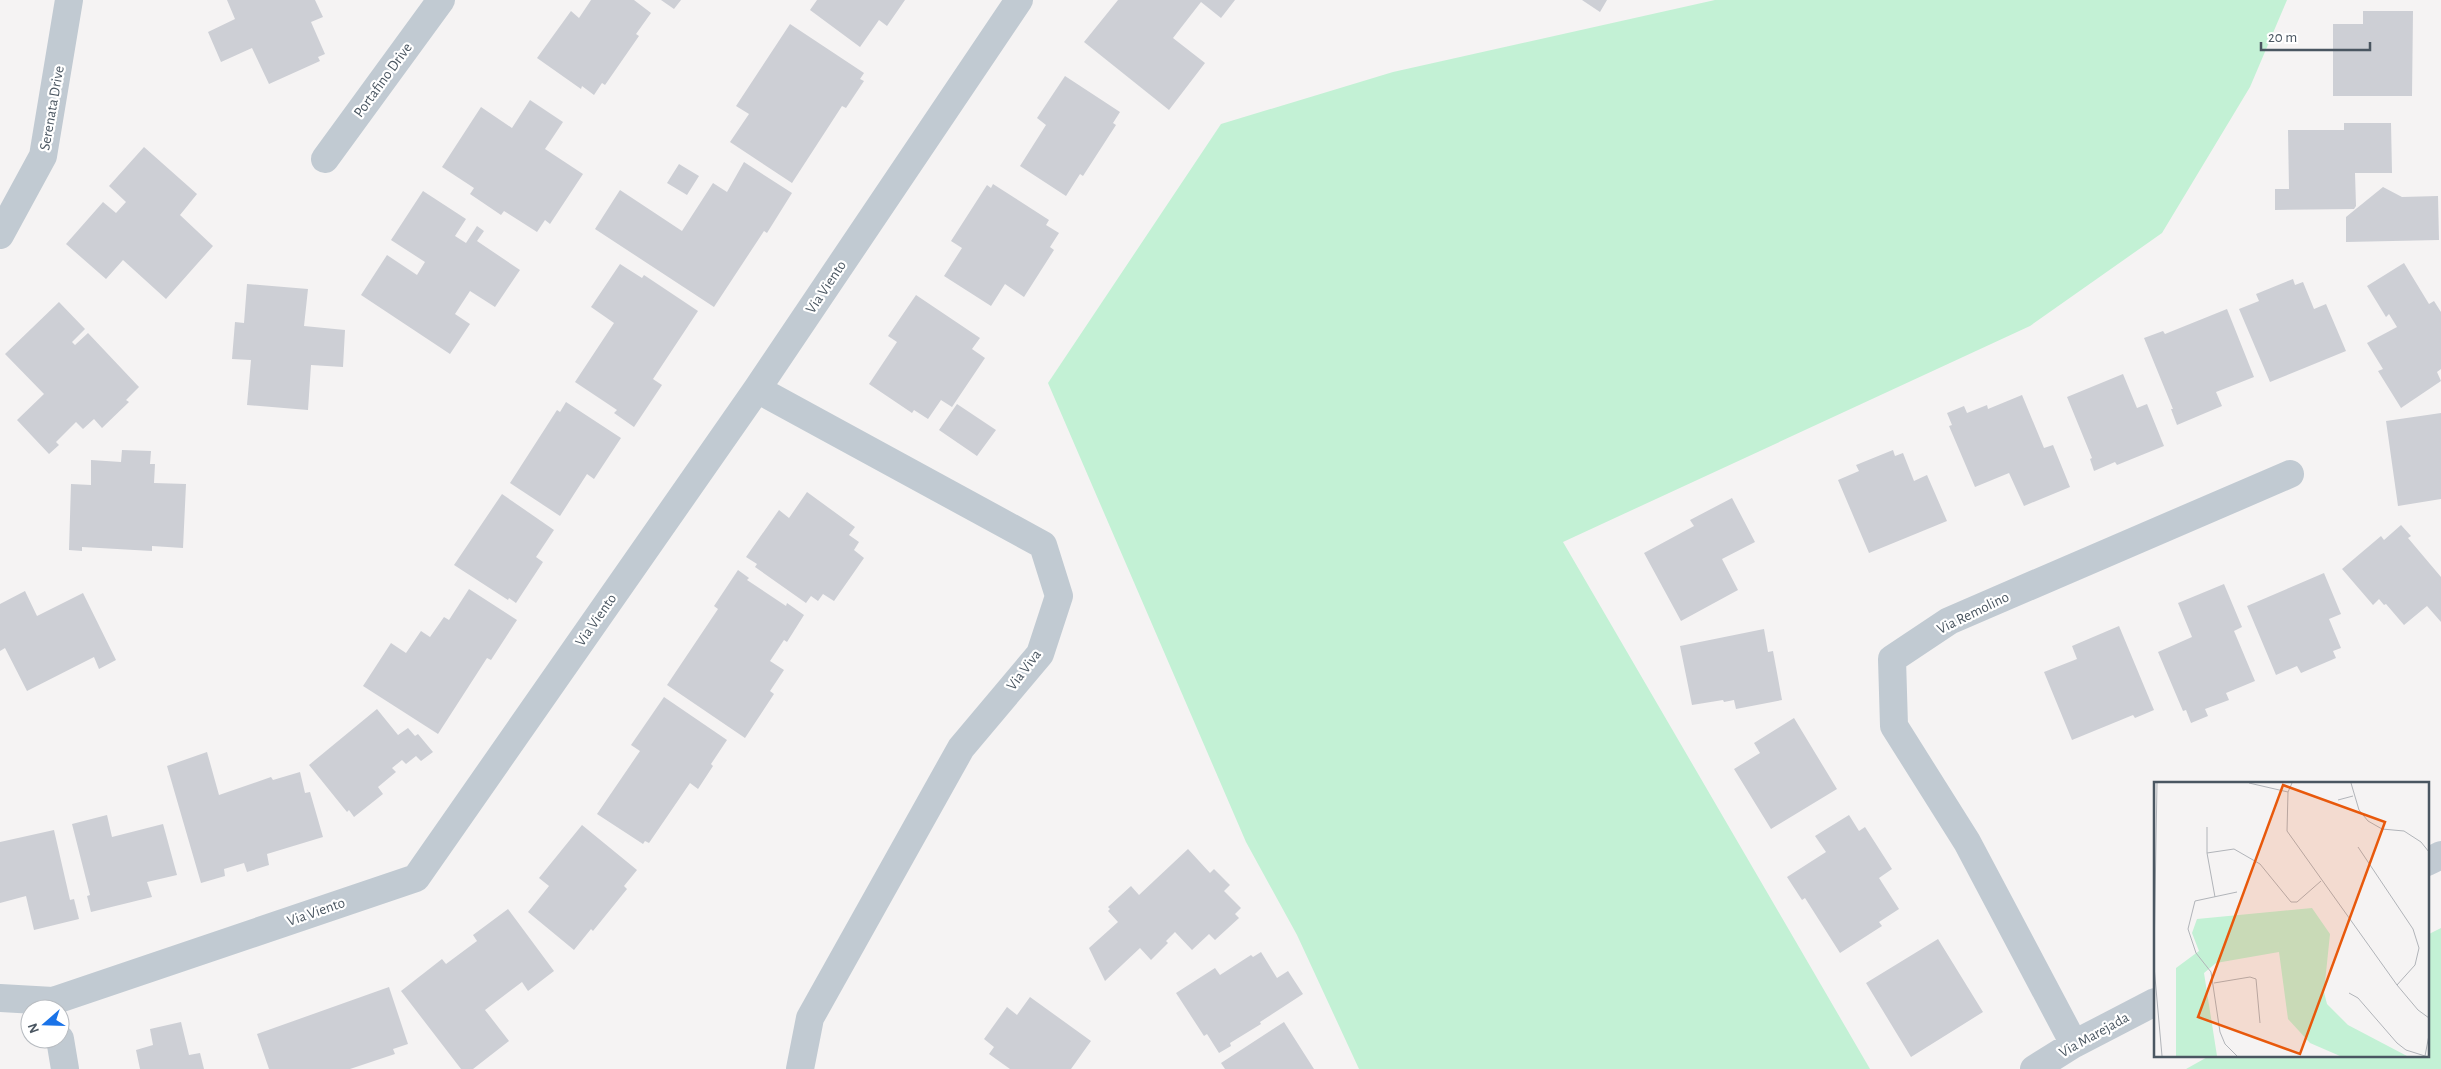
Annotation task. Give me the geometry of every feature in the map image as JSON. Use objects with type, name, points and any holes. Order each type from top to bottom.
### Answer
[{"type":"street","name":"Serenata Drive","points":[[0,235],[44,156],[69,0]]},
{"type":"street","name":"Portafino Drive","points":[[325,159],[441,0]]},
{"type":"street","name":"Via Viento","points":[[70,999],[416,878],[757,389],[1019,0]]},
{"type":"street","name":"Via Viva","points":[[757,389],[1043,545],[1059,596],[1040,654],[961,748],[810,1018],[800,1069]]},
{"type":"street","name":"Via Remolino","points":[[2074,1044],[1967,842],[1894,726],[1892,659],[1949,621],[2290,474]]},
{"type":"street","points":[[2428,862],[2441,855]]},
{"type":"street","name":"Via Viento","points":[[0,998],[20,1001]]},
{"type":"street","name":"Via Marejada","points":[[2034,1069],[2074,1044],[2154,1003]]},
{"type":"street","points":[[62,1049],[65,1069]]},
{"type":"green space","points":[[1715,0],[2287,0],[2250,87],[2162,233],[2030,326],[1563,542],[1870,1069],[1359,1069],[1297,935],[1246,842],[1048,383],[1221,124],[1393,72]]},
{"type":"green space","points":[[2441,928],[2441,1069],[2186,1069],[2209,1056],[2428,1056],[2428,934]]},
{"type":"building","points":[[227,0],[315,0],[323,17],[311,22],[325,54],[318,57],[320,61],[269,84],[252,48],[221,62],[208,32],[235,19]]},
{"type":"building","points":[[591,0],[634,0],[651,13],[636,34],[639,36],[605,85],[602,83],[594,95],[582,86],[581,89],[537,58],[571,11],[579,18]]},
{"type":"building","points":[[661,0],[681,0],[674,9]]},
{"type":"building","points":[[817,0],[905,0],[887,26],[879,20],[860,47],[810,10]]},
{"type":"building","points":[[1118,0],[1235,0],[1221,18],[1201,2],[1173,38],[1205,63],[1169,110],[1084,42]]},
{"type":"building","points":[[1582,0],[1607,0],[1600,12]]},
{"type":"building","points":[[2363,11],[2413,11],[2412,96],[2333,96],[2333,24],[2363,24]]},
{"type":"building","points":[[790,24],[864,73],[860,79],[864,81],[846,108],[842,106],[792,183],[730,142],[749,114],[736,106]]},
{"type":"building","points":[[1065,76],[1120,112],[1113,123],[1116,125],[1083,176],[1080,174],[1066,196],[1020,166],[1046,125],[1037,118]]},
{"type":"building","points":[[530,100],[563,122],[545,149],[583,174],[550,224],[545,220],[537,232],[504,211],[501,215],[470,194],[474,188],[442,167],[481,107],[512,128]]},
{"type":"building","points":[[2344,123],[2391,123],[2392,173],[2355,173],[2356,206],[2354,209],[2275,210],[2275,189],[2289,189],[2288,130],[2344,130]]},
{"type":"building","points":[[144,147],[197,194],[180,215],[213,246],[166,299],[123,260],[106,279],[66,244],[103,202],[116,213],[126,202],[109,186]]},
{"type":"building","points":[[744,162],[792,193],[767,233],[764,231],[714,307],[595,229],[620,190],[682,231],[713,183],[727,192]]},
{"type":"building","points":[[679,164],[699,176],[687,195],[667,183]]},
{"type":"building","points":[[993,184],[1049,220],[1046,225],[1059,233],[1050,247],[1054,250],[1024,297],[1005,284],[991,306],[944,276],[962,248],[951,241],[987,185],[991,188]]},
{"type":"building","points":[[2383,187],[2402,197],[2438,196],[2439,240],[2346,242],[2346,217]]},
{"type":"building","points":[[423,191],[466,219],[455,236],[466,243],[477,226],[484,231],[477,241],[520,270],[495,307],[470,291],[455,314],[470,324],[450,354],[361,295],[387,255],[417,275],[425,262],[391,240]]},
{"type":"building","points":[[2404,263],[2429,304],[2434,301],[2441,312],[2441,369],[2437,372],[2441,381],[2401,408],[2378,371],[2383,369],[2367,343],[2397,327],[2389,314],[2386,317],[2367,286]]},
{"type":"building","points":[[620,264],[642,278],[644,275],[698,311],[653,379],[662,385],[634,427],[614,413],[617,410],[575,382],[614,323],[591,307]]},
{"type":"building","points":[[2293,279],[2295,285],[2303,282],[2314,309],[2326,304],[2346,351],[2270,382],[2239,309],[2259,301],[2256,294]]},
{"type":"building","points":[[247,284],[308,289],[304,326],[345,330],[343,367],[311,365],[308,410],[247,405],[251,360],[232,359],[235,322],[244,323]]},
{"type":"building","points":[[916,295],[980,338],[972,349],[985,358],[952,407],[941,400],[928,419],[914,410],[912,413],[869,384],[897,342],[888,336]]},
{"type":"building","points":[[59,302],[85,329],[72,342],[75,345],[88,333],[139,387],[126,400],[129,402],[102,428],[94,419],[83,429],[76,422],[56,442],[59,445],[49,454],[17,420],[44,394],[5,354]]},
{"type":"building","points":[[2227,309],[2254,377],[2216,392],[2222,406],[2177,425],[2171,409],[2173,409],[2144,338],[2163,331],[2165,334]]},
{"type":"building","points":[[2123,374],[2137,408],[2147,404],[2164,446],[2117,465],[2115,462],[2094,471],[2090,459],[2092,458],[2067,397]]},
{"type":"building","points":[[2022,395],[2044,448],[2053,445],[2070,487],[2024,506],[2009,473],[1975,487],[1949,426],[1952,425],[1947,413],[1964,406],[1967,413],[1987,405],[1988,409]]},
{"type":"building","points":[[566,402],[621,438],[594,479],[587,474],[560,516],[510,483],[557,410],[560,412]]},
{"type":"building","points":[[957,404],[996,430],[977,456],[939,430]]},
{"type":"building","points":[[2441,413],[2441,499],[2398,506],[2386,421]]},
{"type":"building","points":[[122,450],[151,451],[150,464],[155,464],[154,483],[186,484],[183,548],[152,546],[152,551],[82,547],[82,551],[69,550],[71,484],[91,485],[91,460],[121,462]]},
{"type":"building","points":[[1893,450],[1895,456],[1903,453],[1914,481],[1927,475],[1947,521],[1869,553],[1838,480],[1859,471],[1856,465]]},
{"type":"building","points":[[807,492],[855,527],[849,535],[859,542],[854,550],[864,558],[834,601],[823,594],[818,601],[811,596],[806,603],[755,567],[757,564],[746,557],[779,510],[789,518]]},
{"type":"building","points":[[502,494],[554,530],[536,557],[543,562],[516,603],[509,598],[508,600],[454,565]]},
{"type":"building","points":[[1732,498],[1755,542],[1722,559],[1738,590],[1681,621],[1644,553],[1694,526],[1690,520]]},
{"type":"building","points":[[2401,525],[2411,536],[2408,538],[2441,577],[2441,622],[2427,606],[2404,625],[2386,604],[2384,605],[2379,599],[2373,605],[2342,569],[2381,536],[2384,540]]},
{"type":"building","points":[[738,570],[749,578],[747,580],[786,606],[787,603],[804,615],[787,642],[784,640],[770,661],[784,670],[770,691],[774,694],[745,738],[667,685],[718,609],[714,606]]},
{"type":"building","points":[[2324,573],[2341,614],[2329,619],[2341,648],[2333,651],[2336,658],[2301,673],[2297,666],[2276,675],[2247,606]]},
{"type":"building","points":[[2224,584],[2242,627],[2234,631],[2255,681],[2226,693],[2229,700],[2205,709],[2208,716],[2191,723],[2186,710],[2183,711],[2158,652],[2192,637],[2178,603]]},
{"type":"building","points":[[469,589],[517,620],[491,660],[487,658],[438,734],[363,686],[391,643],[406,653],[421,631],[430,637],[444,617],[449,620]]},
{"type":"building","points":[[25,591],[37,616],[83,593],[116,660],[99,669],[94,657],[27,691],[5,648],[0,651],[0,604]]},
{"type":"building","points":[[2119,626],[2154,710],[2135,718],[2133,715],[2072,740],[2044,672],[2077,659],[2072,646]]},
{"type":"building","points":[[1764,629],[1768,652],[1773,651],[1782,700],[1736,709],[1734,700],[1692,705],[1680,646]]},
{"type":"building","points":[[664,697],[727,740],[711,764],[713,766],[698,789],[690,783],[649,843],[645,841],[643,844],[597,814],[640,751],[631,745]]},
{"type":"building","points":[[377,709],[398,735],[408,728],[415,736],[418,734],[433,752],[421,761],[416,756],[406,764],[402,760],[392,768],[396,772],[378,787],[383,794],[354,817],[349,810],[347,812],[309,765]]},
{"type":"building","points":[[1794,718],[1837,789],[1771,829],[1734,769],[1760,753],[1754,743]]},
{"type":"building","points":[[207,752],[219,795],[271,777],[273,780],[300,772],[305,793],[310,792],[323,837],[267,854],[269,865],[247,872],[244,863],[224,869],[225,876],[201,883],[167,766]]},
{"type":"building","points":[[107,815],[112,837],[163,824],[177,875],[147,882],[152,897],[91,912],[87,896],[90,895],[72,824]]},
{"type":"building","points":[[1849,815],[1859,831],[1865,827],[1892,869],[1879,878],[1899,909],[1879,922],[1882,926],[1840,953],[1805,898],[1802,900],[1787,877],[1826,852],[1815,836]]},
{"type":"building","points":[[582,825],[637,870],[624,886],[627,889],[593,931],[591,929],[574,950],[528,912],[549,886],[539,878]]},
{"type":"building","points":[[54,830],[70,900],[74,899],[79,919],[34,930],[26,896],[0,903],[0,842]]},
{"type":"building","points":[[1188,849],[1210,873],[1214,869],[1230,885],[1224,891],[1241,908],[1235,914],[1239,918],[1215,940],[1209,934],[1192,950],[1175,932],[1166,941],[1168,943],[1151,960],[1140,948],[1105,981],[1089,948],[1118,922],[1108,911],[1110,909],[1108,907],[1131,886],[1139,895]]},
{"type":"building","points":[[508,909],[554,971],[528,991],[522,982],[485,1010],[509,1041],[473,1069],[461,1069],[401,991],[442,959],[446,964],[477,941],[473,935]]},
{"type":"building","points":[[1938,939],[1983,1012],[1911,1057],[1866,983]]},
{"type":"building","points":[[1261,952],[1277,978],[1288,971],[1303,994],[1260,1022],[1261,1024],[1230,1043],[1231,1046],[1219,1053],[1207,1034],[1204,1036],[1176,993],[1215,968],[1220,975],[1251,955],[1253,957]]},
{"type":"building","points":[[389,987],[408,1044],[393,1049],[395,1054],[350,1069],[269,1069],[257,1034]]},
{"type":"building","points":[[1030,997],[1091,1041],[1071,1069],[1010,1069],[989,1054],[994,1047],[984,1039],[1007,1007],[1017,1015]]},
{"type":"building","points":[[181,1022],[189,1055],[200,1053],[204,1069],[140,1069],[136,1050],[153,1045],[150,1029]]},
{"type":"building","points":[[1284,1022],[1314,1069],[1225,1069],[1221,1063]]}]
